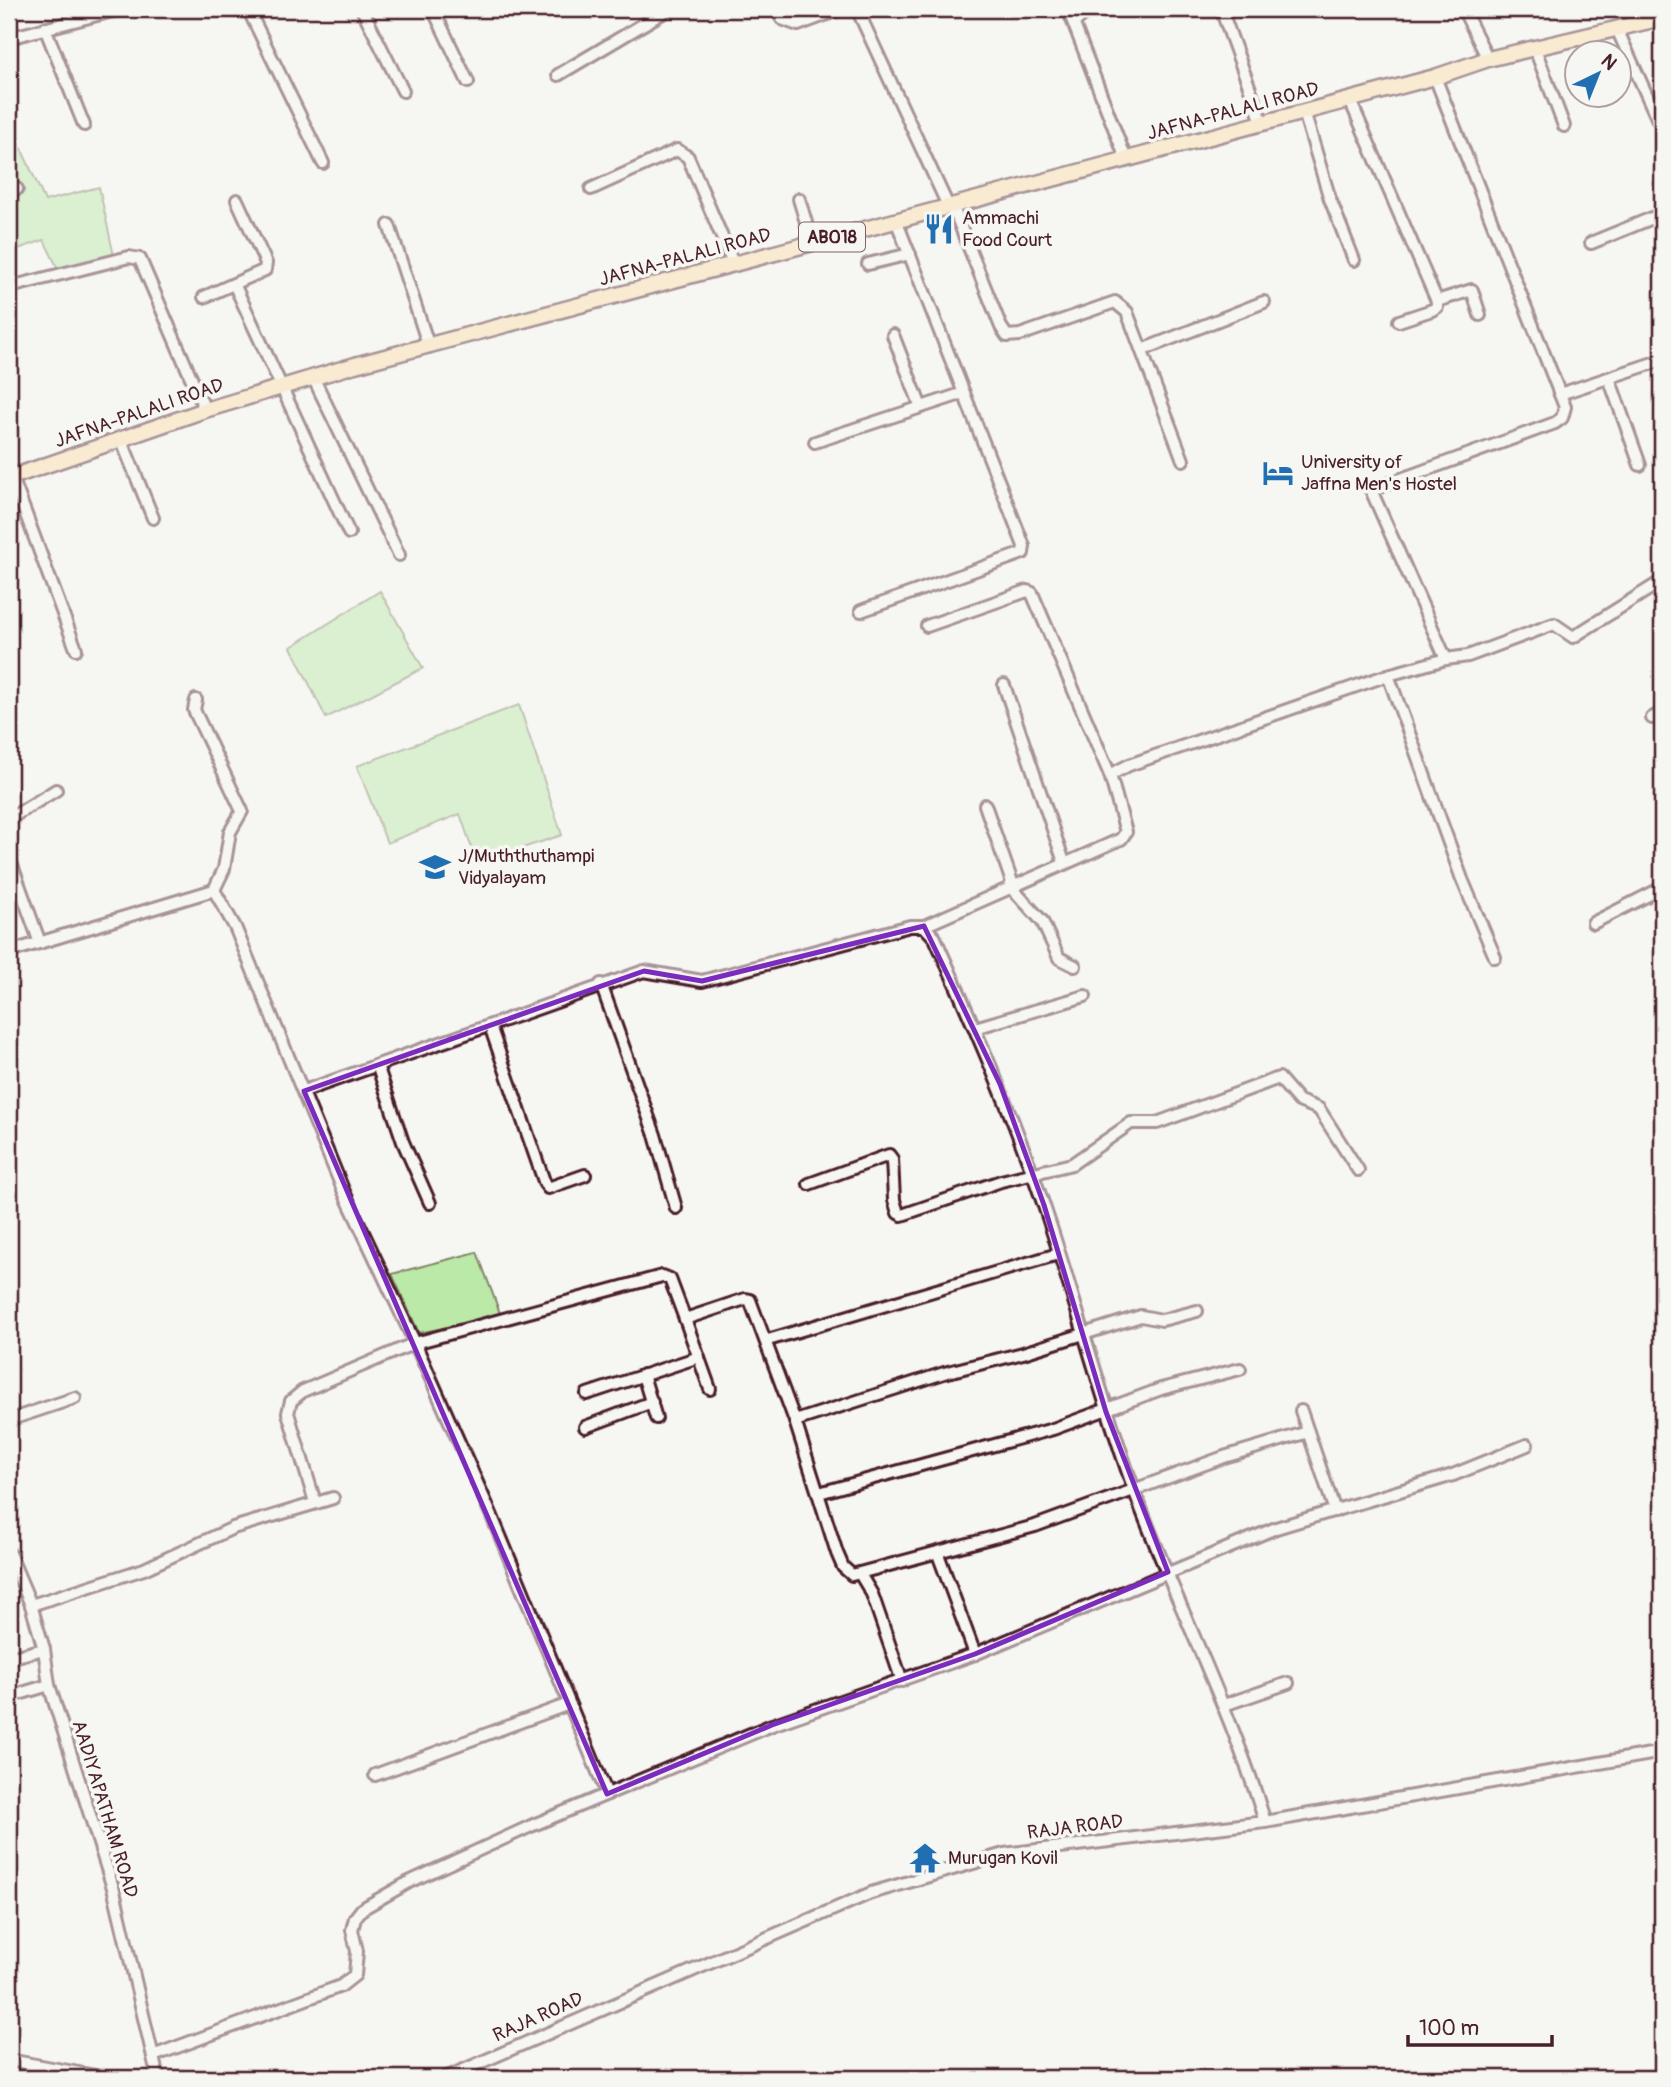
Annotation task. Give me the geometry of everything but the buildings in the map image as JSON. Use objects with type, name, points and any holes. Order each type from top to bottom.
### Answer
[{"type":"main road","name":"JAFNA-PALALI ROAD","points":[[10,477],[205,410],[313,377],[1435,77],[1488,59],[1662,18]]},
{"type":"street","points":[[9,38],[120,9]]},
{"type":"street","points":[[248,9],[323,163]]},
{"type":"street","points":[[362,9],[403,91]]},
{"type":"street","points":[[433,9],[468,82]]},
{"type":"street","points":[[558,75],[669,9]]},
{"type":"street","points":[[776,9],[782,19],[798,24],[841,9]]},
{"type":"street","points":[[857,9],[950,206],[1007,336],[1020,335],[1115,302],[1128,312],[1183,460]]},
{"type":"street","points":[[1068,9],[1126,159]]},
{"type":"street","points":[[1075,22],[1088,9]]},
{"type":"street","points":[[1221,9],[1262,122]]},
{"type":"street","points":[[1463,9],[1488,59]]},
{"type":"street","points":[[45,28],[84,125]]},
{"type":"street","points":[[1617,29],[1662,129]]},
{"type":"street","points":[[1535,49],[1564,126]]},
{"type":"street","points":[[1435,77],[1564,407],[1562,418],[1555,423],[1371,489],[1446,659]]},
{"type":"street","points":[[1350,100],[1437,301],[1437,307],[1432,310],[1399,321]]},
{"type":"street","points":[[1304,112],[1330,199],[1354,260]]},
{"type":"street","points":[[591,189],[677,150],[683,153],[688,157],[733,263]]},
{"type":"street","points":[[204,297],[261,275],[266,267],[237,200]]},
{"type":"street","points":[[799,200],[812,242]]},
{"type":"street","points":[[1591,243],[1662,214]]},
{"type":"street","points":[[861,611],[1023,553],[1024,546],[896,220]]},
{"type":"street","points":[[389,225],[429,347]]},
{"type":"street","points":[[869,264],[909,254]]},
{"type":"street","points":[[10,287],[129,257],[140,259],[205,410]]},
{"type":"street","points":[[235,286],[349,533]]},
{"type":"street","points":[[1437,301],[1472,290],[1480,315]]},
{"type":"street","points":[[1142,350],[1264,302]]},
{"type":"street","points":[[893,335],[921,407]]},
{"type":"street","points":[[1560,394],[1662,360]]},
{"type":"street","points":[[313,377],[399,555]]},
{"type":"street","points":[[1609,379],[1640,465]]},
{"type":"street","points":[[815,442],[964,393]]},
{"type":"street","points":[[121,439],[153,519]]},
{"type":"street","points":[[10,477],[76,649]]},
{"type":"street","points":[[1110,775],[1167,752],[1388,675],[1446,659],[1468,656],[1554,624],[1573,637],[1662,581]]},
{"type":"street","points":[[304,1091],[644,971],[702,981],[910,926],[924,926],[1124,836],[1126,832],[1110,775],[1032,593],[1027,591],[927,626]]},
{"type":"street","points":[[1388,675],[1462,879],[1495,957]]},
{"type":"street","points":[[1004,685],[1064,862]]},
{"type":"street","points":[[9,952],[214,890],[224,869],[230,832],[242,811],[194,710],[196,700]]},
{"type":"street","points":[[9,819],[56,790]]},
{"type":"street","points":[[985,805],[1011,886],[1042,921],[1059,958],[1075,966]]},
{"type":"street","points":[[9,857],[40,943]]},
{"type":"street","points":[[1592,923],[1662,888]]},
{"type":"street","points":[[214,890],[235,926],[344,1192],[491,1514],[607,1794]]},
{"type":"street","points":[[924,926],[935,938],[1000,1084],[1033,1174],[1106,1412],[1134,1491],[1224,1705],[1265,1822]]},
{"type":"street","points":[[601,984],[655,1135],[676,1208]]},
{"type":"street","points":[[975,1028],[1085,996]]},
{"type":"street","points":[[490,1026],[545,1184],[548,1188],[585,1175]]},
{"type":"street","points":[[377,1065],[403,1142],[430,1203]]},
{"type":"street","points":[[809,1184],[889,1155],[892,1159],[894,1200],[898,1213],[902,1215],[1081,1159],[1131,1123],[1157,1123],[1279,1078],[1299,1101],[1319,1109],[1358,1170]]},
{"type":"street","points":[[9,1123],[9,1139]]},
{"type":"street","points":[[768,1340],[1058,1254]]},
{"type":"street","points":[[315,1502],[288,1413],[291,1401],[312,1386],[415,1343],[662,1276],[670,1279],[710,1389]]},
{"type":"street","points":[[685,1318],[745,1299],[750,1300],[768,1340],[843,1567],[852,1575],[1035,1526],[1224,1457],[1308,1432]]},
{"type":"street","points":[[795,1421],[1081,1332],[1141,1316],[1162,1320],[1197,1311]]},
{"type":"street","points":[[587,1394],[699,1357]]},
{"type":"street","points":[[819,1493],[971,1453],[1106,1412],[1161,1389],[1240,1369]]},
{"type":"street","points":[[643,1376],[656,1418]]},
{"type":"street","points":[[9,1420],[75,1398]]},
{"type":"street","points":[[585,1427],[652,1402]]},
{"type":"street","points":[[1301,1411],[1335,1511]]},
{"type":"street","points":[[153,2056],[341,1986],[355,1975],[358,1951],[352,1930],[355,1918],[362,1909],[409,1882],[607,1794],[772,1725],[975,1654],[1276,1528],[1453,1475],[1527,1445]]},
{"type":"street","points":[[31,1605],[144,1569],[233,1528],[333,1497]]},
{"type":"street","name":"AADIYAPATHAM ROAD","points":[[9,1553],[31,1605],[44,1648],[48,1685],[114,1891],[158,2078]]},
{"type":"street","points":[[938,1554],[975,1654]]},
{"type":"street","points":[[860,1574],[872,1594],[902,1681]]},
{"type":"street","points":[[9,1658],[44,1648]]},
{"type":"street","points":[[1224,1705],[1288,1683]]},
{"type":"street","points":[[9,1697],[48,1685]]},
{"type":"street","points":[[375,1776],[569,1704]]},
{"type":"street","name":"RAJA ROAD","points":[[445,2078],[871,1893],[1004,1854],[1265,1822],[1662,1752]]},
{"type":"street","points":[[9,2060],[106,2078]]},
{"type":"highlighted area","points":[[924,926],[1000,1084],[1044,1205],[1106,1412],[1168,1572],[975,1654],[772,1725],[607,1794],[304,1091],[644,971],[702,981]]},
{"type":"green space","points":[[21,148],[45,201],[99,187],[114,256],[60,273],[44,240],[9,252],[9,153]]},
{"type":"green space","points":[[380,591],[423,668],[326,718],[291,647]]},
{"type":"green space","points":[[519,705],[562,835],[477,863],[460,814],[387,843],[357,766]]},
{"type":"green space","points":[[477,1252],[501,1316],[419,1333],[392,1274]]},
{"type":"place","name":"Ammachi Food Court","points":[[939,229]]},
{"type":"place","name":"University of Jaffna Men's Hostel","points":[[1278,473]]},
{"type":"place","name":"J/Muththuthampi Vidyalayam","points":[[435,867]]},
{"type":"place","name":"Murugan Kovil","points":[[925,1858]]}]
